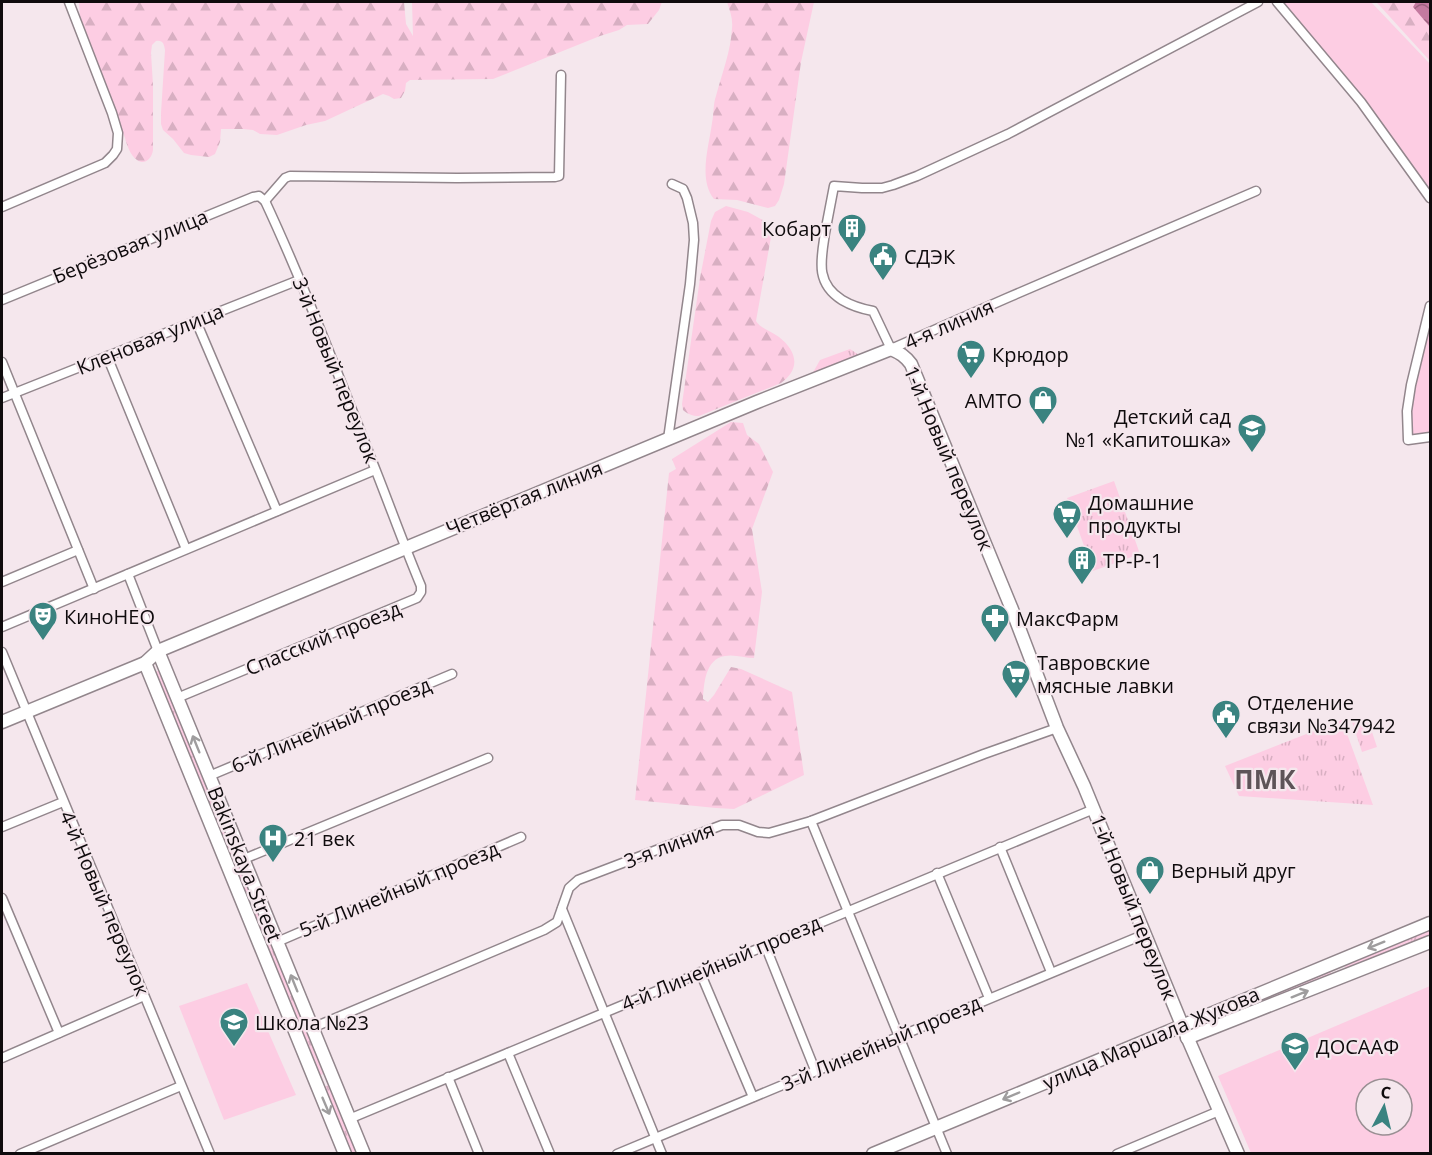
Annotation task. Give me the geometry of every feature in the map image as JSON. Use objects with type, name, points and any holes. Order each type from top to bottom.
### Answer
[{"type":"street","points":[[2,207],[105,163],[114,155],[117,148],[118,133],[112,113],[69,2]]},
{"type":"street","name":"1-й Новый переулок","points":[[1238,1154],[1187,1038],[1094,809],[1058,728],[911,364],[907,357],[891,350],[873,311],[851,305],[836,296],[826,286],[822,273],[821,256],[834,186],[882,188],[917,176],[1008,134],[1258,2]]},
{"type":"street","points":[[1277,2],[1361,102],[1431,198]]},
{"type":"street","points":[[262,199],[290,176],[457,178],[559,176],[561,75]]},
{"type":"street","points":[[668,439],[694,240],[693,223],[687,198],[682,189],[672,184]]},
{"type":"street","name":"4-я линия","points":[[891,350],[1256,191]]},
{"type":"street","name":"Берёзовая улица","points":[[2,300],[247,198],[262,199]]},
{"type":"street","name":"3-й Новый переулок","points":[[262,199],[287,249],[405,548]]},
{"type":"street","name":"Кленовая улица","points":[[2,398],[299,280]]},
{"type":"street","points":[[1431,306],[1411,385],[1407,411],[1408,440],[1431,437]]},
{"type":"street","points":[[196,321],[277,512]]},
{"type":"street","name":"Четвёртая линия","points":[[158,651],[757,402],[891,350]]},
{"type":"street","points":[[107,356],[186,549]]},
{"type":"street","points":[[2,362],[94,589]]},
{"type":"street","points":[[2,627],[375,470]]},
{"type":"street","name":"Спасский проезд","points":[[177,698],[417,598],[421,592],[421,586],[405,548]]},
{"type":"street","points":[[2,582],[78,549]]},
{"type":"street","name":"Bakinskaya Street","points":[[128,574],[364,1154]]},
{"type":"street","points":[[2,722],[145,663],[158,651]]},
{"type":"street","name":"4-й Новый переулок","points":[[2,652],[210,1154]]},
{"type":"street","name":"Bakinskaya Street","points":[[145,663],[345,1154]]},
{"type":"street","name":"6-й Линейный проезд","points":[[209,776],[452,674]]},
{"type":"street","name":"3-я линия","points":[[312,1028],[544,930],[557,922],[569,888],[578,880],[722,825],[739,825],[758,832],[769,833],[811,821],[1058,728]]},
{"type":"street","points":[[244,859],[488,758]]},
{"type":"street","points":[[2,827],[63,802]]},
{"type":"street","name":"4-й Линейный проезд","points":[[349,1119],[1094,809]]},
{"type":"street","points":[[811,821],[947,1154]]},
{"type":"street","name":"5-й Линейный проезд","points":[[277,942],[521,837]]},
{"type":"street","points":[[1000,847],[1052,972]]},
{"type":"street","points":[[937,873],[989,998]]},
{"type":"street","points":[[2,898],[59,1033]]},
{"type":"street","points":[[244,905],[260,899]]},
{"type":"street","points":[[562,909],[662,1154]]},
{"type":"street","name":"улица Маршала Жукова","points":[[873,1154],[1431,922]]},
{"type":"street","name":"3-й Линейный проезд","points":[[617,1154],[1145,934]]},
{"type":"street","name":"улица Маршала Жукова","points":[[1187,1038],[1431,942]]},
{"type":"street","points":[[765,945],[815,1071]]},
{"type":"street","points":[[1336,961],[1341,978]]},
{"type":"street","points":[[700,972],[753,1096]]},
{"type":"street","points":[[2,1058],[144,996]]},
{"type":"street","points":[[508,1053],[550,1154]]},
{"type":"street","points":[[316,1082],[331,1075]]},
{"type":"street","points":[[448,1077],[479,1154]]},
{"type":"street","points":[[20,1154],[181,1086]]},
{"type":"street","points":[[1123,1152],[1219,1111]]},
{"type":"green space","points":[[79,2],[404,2],[406,24],[413,36],[412,2],[662,2],[648,24],[627,25],[493,79],[410,80],[406,83],[401,98],[394,99],[383,94],[325,121],[277,135],[260,134],[253,130],[221,129],[220,142],[215,154],[209,157],[184,153],[163,130],[161,113],[165,50],[163,43],[156,41],[152,45],[151,53],[153,150],[150,158],[145,162],[140,162],[128,147],[80,17]]},
{"type":"green space","points":[[727,2],[814,2],[801,62],[784,184],[775,206],[768,208],[737,200],[714,199],[707,182],[706,162],[714,102],[731,37],[732,21]]},
{"type":"green space","points":[[1277,2],[1371,2],[1430,64],[1430,198],[1361,102]]},
{"type":"green space","points":[[1376,2],[1430,2],[1430,61],[1380,6]]},
{"type":"green space","points":[[726,206],[748,212],[768,223],[771,237],[756,321],[785,342],[793,354],[794,366],[792,372],[781,383],[694,416],[683,410],[682,404],[700,278],[711,221],[715,212]]},
{"type":"green space","points":[[1430,307],[1430,437],[1409,438],[1410,389]]},
{"type":"green space","points":[[850,349],[862,357],[811,376],[820,360]]},
{"type":"green space","points":[[731,422],[743,423],[747,435],[759,444],[773,472],[752,529],[762,592],[754,658],[728,656],[718,658],[713,662],[707,673],[703,699],[708,702],[731,667],[741,669],[792,692],[804,775],[734,809],[635,800],[669,473],[676,469],[672,459]]},
{"type":"green space","points":[[1114,481],[1140,554],[1093,571],[1067,498]]},
{"type":"green space","points":[[160,670],[254,897],[247,900],[153,673]]},
{"type":"green space","points":[[1367,717],[1377,747],[1362,752],[1352,722]]},
{"type":"green space","points":[[1342,720],[1373,805],[1239,796],[1225,766]]},
{"type":"green space","points":[[257,907],[325,1073],[319,1076],[251,909]]},
{"type":"green space","points":[[1430,926],[1430,935],[1346,969],[1343,962]]},
{"type":"green space","points":[[1329,967],[1332,977],[1207,1027],[1204,1020]]},
{"type":"green space","points":[[247,983],[296,1095],[224,1120],[179,1006]]},
{"type":"green space","points":[[1430,986],[1430,1153],[1251,1153],[1218,1076]]},
{"type":"green space","points":[[330,1084],[359,1153],[351,1153],[324,1087]]},
{"type":"water","points":[[1416,2],[1430,2],[1430,27],[1413,7]]},
{"type":"place","name":"Кобарт","points":[[852,254]]},
{"type":"place","name":"СДЭК","points":[[883,282]]},
{"type":"place","name":"Крюдор","points":[[971,380]]},
{"type":"place","name":"АМТО","points":[[1043,426]]},
{"type":"place","name":"Детский сад №1 «Капитошка»","points":[[1252,454]]},
{"type":"place","name":"Домашние продукты","points":[[1067,540]]},
{"type":"place","name":"ТР-Р-1","points":[[1082,586]]},
{"type":"place","name":"КиноНЕО","points":[[43,642]]},
{"type":"place","name":"МаксФарм","points":[[995,644]]},
{"type":"place","name":"Тавровские мясные лавки","points":[[1016,700]]},
{"type":"place","name":"Отделение связи №347942","points":[[1226,740]]},
{"type":"place","name":"21 век","points":[[273,864]]},
{"type":"place","name":"Верный друг","points":[[1150,896]]},
{"type":"place","name":"Школа №23","points":[[234,1048]]},
{"type":"place","name":"ДОСААФ","points":[[1295,1072]]},
{"type":"district","name":"ПМК","points":[[1265,779]]}]
